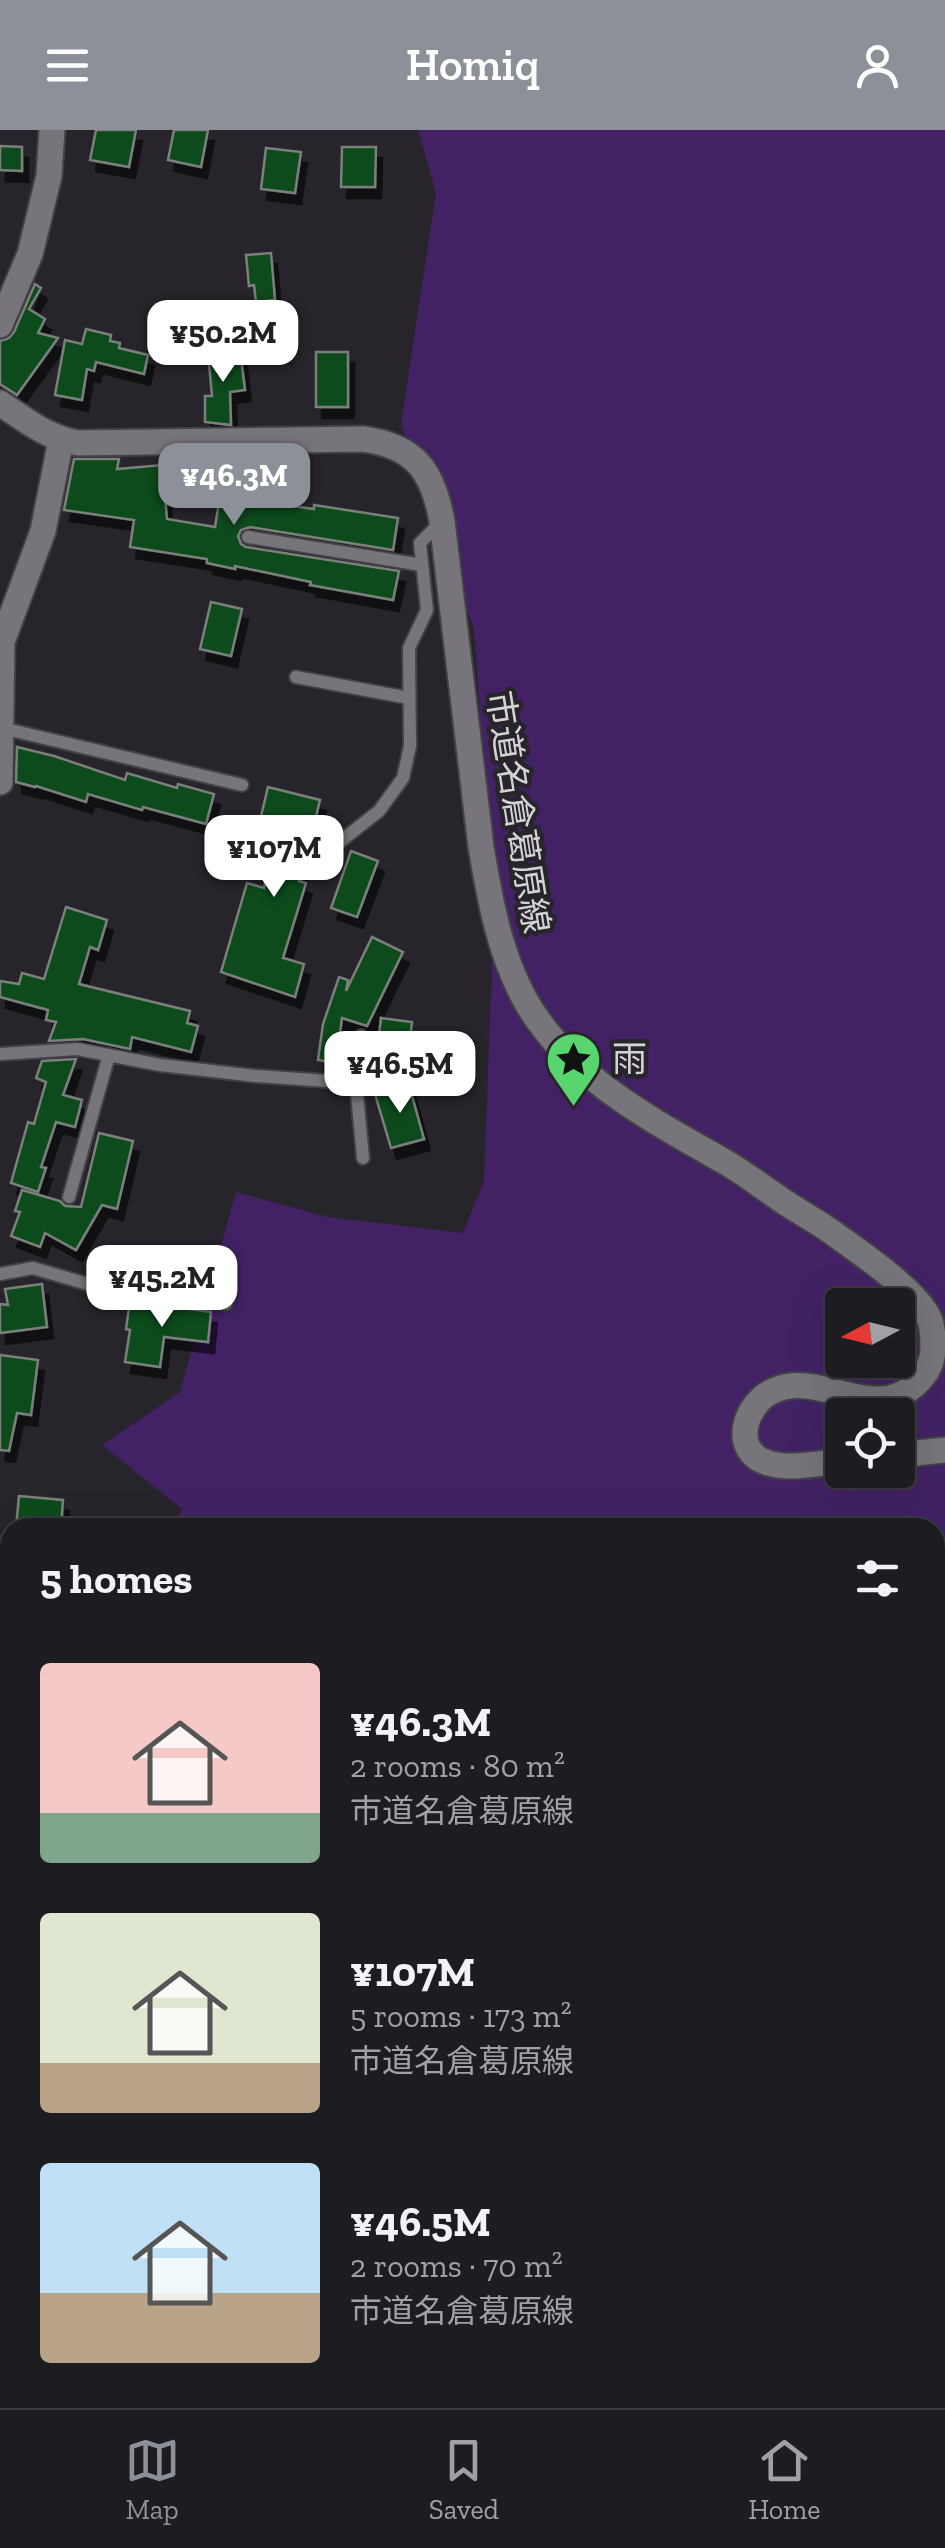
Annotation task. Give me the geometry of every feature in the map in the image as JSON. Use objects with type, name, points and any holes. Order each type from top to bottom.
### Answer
[{"type":"street","points":[[0,325],[30,254],[50,176],[52,130]]},
{"type":"street","name":"市道名倉葛原線","points":[[0,403],[61,440],[100,444],[363,439],[381,441],[410,455],[426,471],[442,521],[486,880],[502,944],[526,1002],[560,1049],[625,1104],[724,1161],[838,1236],[922,1306],[931,1322],[933,1356],[927,1372],[904,1393],[879,1398]]},
{"type":"street","points":[[0,782],[2,642],[42,531],[61,440]]},
{"type":"street","name":"市道名倉葛原線","points":[[825,1461],[773,1466],[749,1452],[744,1428],[754,1405],[771,1391],[788,1386],[805,1385],[869,1398]]},
{"type":"street","points":[[915,1453],[945,1450]]},
{"type":"lane","points":[[336,844],[380,811],[404,778],[410,746],[409,648],[427,610],[420,543],[442,521]]},
{"type":"lane","points":[[248,537],[422,565]]},
{"type":"lane","points":[[296,677],[409,698]]},
{"type":"lane","points":[[2,728],[242,786]]},
{"type":"lane","points":[[362,1036],[356,1082],[362,1158]]},
{"type":"lane","points":[[0,1054],[77,1049],[160,1065],[356,1082]]},
{"type":"lane","points":[[70,1197],[108,1056]]},
{"type":"lane","points":[[0,1274],[33,1268],[91,1285],[226,1304]]},
{"type":"shaded area","points":[[418,130],[945,130],[945,1518],[178,1518],[182,1509],[102,1445],[180,1392],[236,1192],[327,1217],[463,1233],[484,1181],[494,913],[474,629],[401,424],[436,193]]},
{"type":"building","points":[[96,130],[136,130],[129,167],[90,160]]},
{"type":"building","points":[[174,130],[208,130],[201,167],[168,160]]},
{"type":"building","points":[[0,146],[22,147],[22,171],[0,170]]},
{"type":"building","points":[[342,147],[376,147],[375,187],[341,187]]},
{"type":"building","points":[[266,148],[301,152],[295,193],[261,189]]},
{"type":"building","points":[[271,253],[275,300],[256,302],[254,285],[249,286],[246,255]]},
{"type":"building","points":[[35,284],[41,288],[29,309],[45,319],[38,333],[58,338],[17,395],[0,384],[0,341],[14,332]]},
{"type":"building","points":[[181,325],[202,329],[198,350],[177,346]]},
{"type":"building","points":[[86,329],[111,335],[110,341],[120,343],[119,348],[148,355],[144,374],[96,362],[94,371],[87,369],[82,400],[55,395],[65,340],[82,344]]},
{"type":"building","points":[[240,350],[245,390],[230,392],[231,425],[205,422],[205,396],[212,396],[208,353]]},
{"type":"building","points":[[316,352],[348,352],[348,407],[316,407]]},
{"type":"building","points":[[74,459],[119,459],[117,469],[162,465],[167,519],[215,527],[220,496],[398,518],[393,550],[250,527],[238,536],[246,547],[399,571],[393,600],[207,563],[207,559],[130,547],[134,520],[64,510]]},
{"type":"building","points":[[211,602],[242,609],[231,656],[200,649]]},
{"type":"building","points":[[17,747],[125,780],[127,773],[214,794],[206,824],[88,794],[86,802],[16,782]]},
{"type":"building","points":[[268,787],[320,800],[299,881],[306,883],[283,958],[304,964],[295,997],[221,972],[247,883],[264,888],[278,820],[261,816]]},
{"type":"building","points":[[351,851],[378,861],[357,917],[331,908]]},
{"type":"building","points":[[66,907],[107,920],[98,950],[90,947],[79,984],[190,1011],[187,1023],[198,1026],[191,1052],[132,1037],[130,1049],[83,1039],[49,1041],[56,1022],[46,1020],[48,1010],[0,997],[0,981],[19,984],[22,973],[44,979]]},
{"type":"building","points":[[372,937],[403,952],[367,1026],[342,1018],[336,1063],[318,1060],[323,1024],[339,977],[348,980],[346,991]]},
{"type":"building","points":[[381,1018],[412,1022],[407,1066],[376,1062]]},
{"type":"building","points":[[76,1059],[63,1095],[82,1100],[75,1127],[56,1122],[41,1167],[46,1168],[38,1192],[11,1183],[28,1122],[34,1124],[46,1082],[36,1078],[42,1061]]},
{"type":"building","points":[[409,1085],[424,1139],[391,1148],[375,1094]]},
{"type":"building","points":[[99,1133],[133,1141],[117,1209],[102,1205],[76,1250],[45,1233],[40,1247],[11,1236],[20,1212],[15,1211],[22,1190],[65,1206],[81,1207]]},
{"type":"building","points":[[42,1284],[47,1327],[0,1333],[0,1304],[8,1305],[5,1289]]},
{"type":"building","points":[[130,1301],[211,1312],[208,1342],[164,1337],[160,1367],[125,1362]]},
{"type":"building","points":[[0,1355],[38,1360],[31,1415],[17,1413],[9,1451],[0,1450]]},
{"type":"building","points":[[19,1496],[63,1500],[62,1518],[17,1518]]},
{"type":"place","name":"雨","points":[[573,1108]]}]
